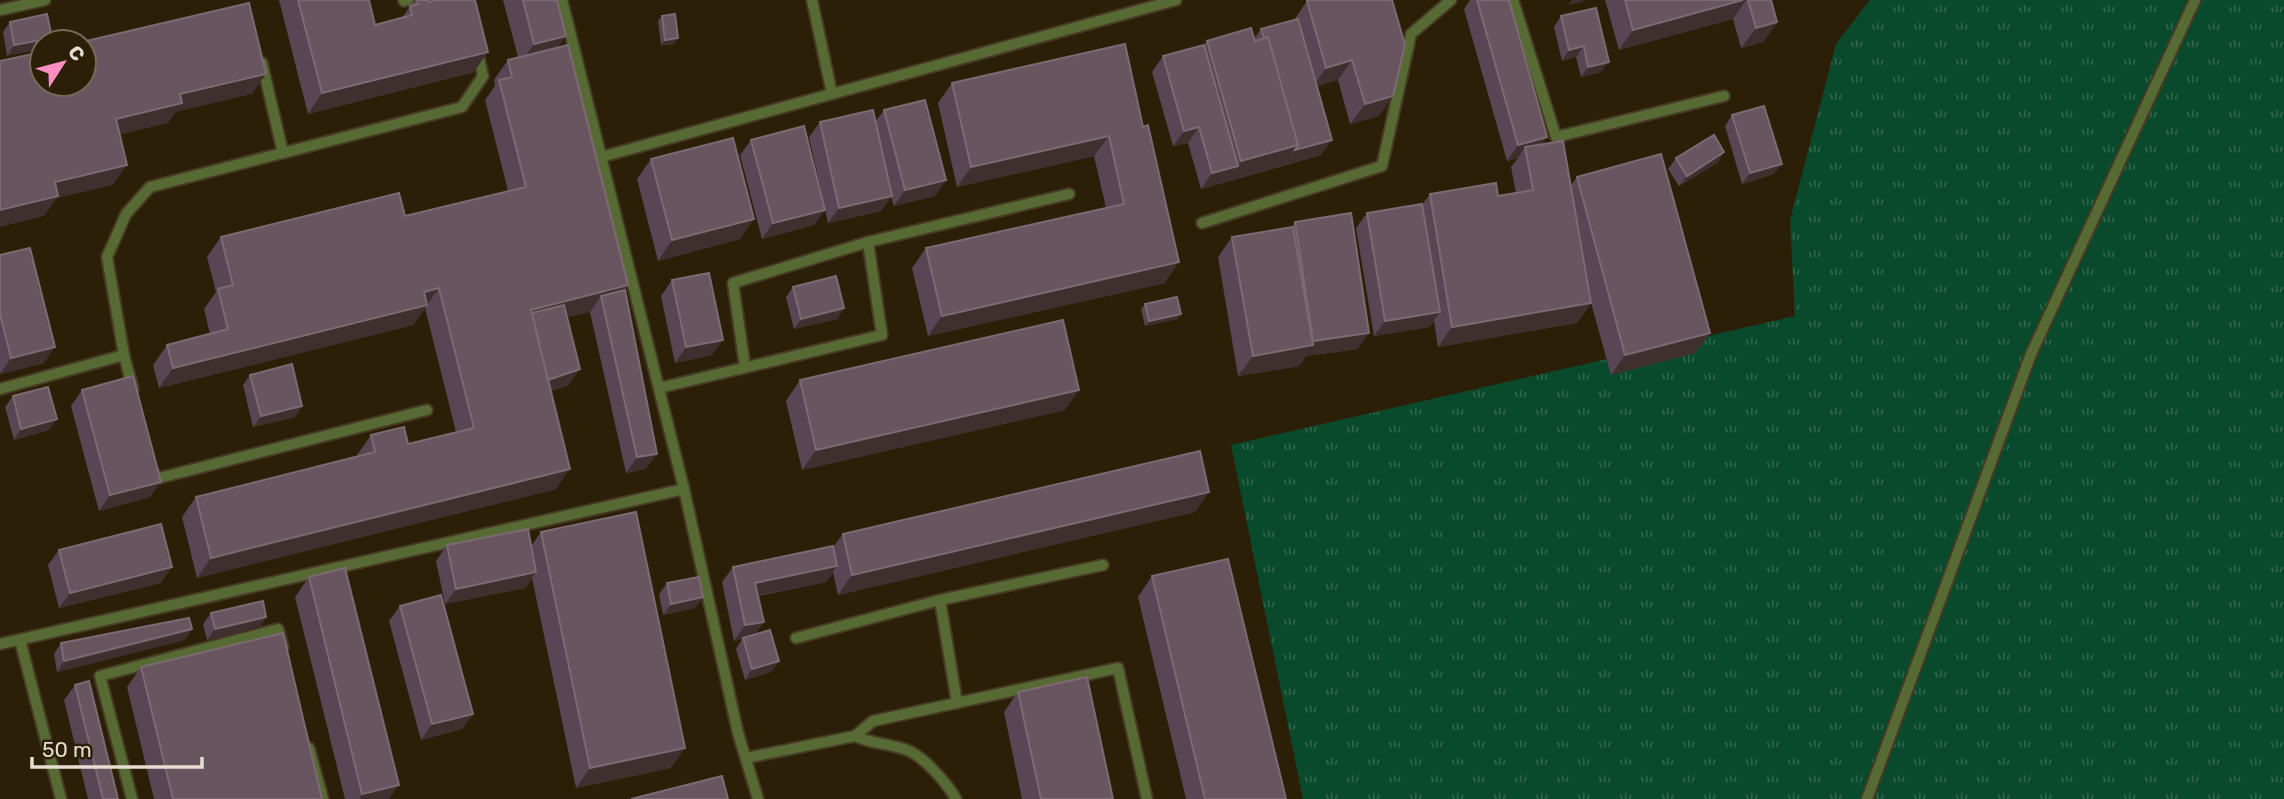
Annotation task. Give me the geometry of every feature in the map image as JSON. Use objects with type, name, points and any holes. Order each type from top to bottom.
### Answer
[{"type":"lane","points":[[1,8],[45,0]]},
{"type":"lane","points":[[562,0],[758,799]]},
{"type":"lane","points":[[812,0],[832,94]]},
{"type":"lane","points":[[601,157],[1176,0]]},
{"type":"lane","points":[[1202,223],[1382,166],[1411,34],[1451,0]]},
{"type":"lane","points":[[1513,0],[1556,137],[1724,96]]},
{"type":"lane","points":[[1867,799],[2031,354],[2194,0]]},
{"type":"lane","points":[[136,405],[124,355],[107,257],[126,214],[150,187],[462,107],[483,76],[474,38]]},
{"type":"lane","points":[[259,50],[283,153]]},
{"type":"lane","points":[[745,367],[733,282],[869,242],[1069,194]]},
{"type":"lane","points":[[659,388],[882,335],[869,242]]},
{"type":"lane","points":[[0,388],[124,355]]},
{"type":"lane","points":[[152,467],[155,479],[427,410]]},
{"type":"lane","points":[[0,645],[684,489]]},
{"type":"lane","points":[[796,638],[940,600],[1103,565]]},
{"type":"lane","points":[[940,600],[957,703]]},
{"type":"lane","points":[[132,799],[100,676],[278,629],[285,655]]},
{"type":"lane","points":[[20,640],[61,799]]},
{"type":"lane","points":[[746,758],[855,736],[873,721],[1118,668],[1147,799]]},
{"type":"lane","points":[[306,734],[323,799]]},
{"type":"lane","points":[[855,736],[873,744],[906,749],[946,781],[956,799]]},
{"type":"green space","points":[[1870,0],[2284,0],[2284,799],[1303,799],[1231,445],[1795,316],[1790,220],[1836,44]]},
{"type":"building","points":[[298,0],[369,0],[375,25],[412,15],[410,6],[418,4],[417,0],[475,0],[488,52],[322,93]]},
{"type":"building","points":[[523,0],[557,0],[566,36],[534,44]]},
{"type":"building","points":[[1392,0],[1405,45],[1393,96],[1365,104],[1352,60],[1326,68],[1307,1]]},
{"type":"building","points":[[1477,0],[1509,0],[1547,137],[1518,145]]},
{"type":"building","points":[[1625,0],[1743,0],[1633,30]]},
{"type":"building","points":[[1748,0],[1771,0],[1777,22],[1756,28]]},
{"type":"building","points":[[249,3],[266,74],[180,94],[182,103],[116,119],[127,165],[55,182],[58,196],[0,210],[0,61],[28,55],[28,98],[98,98],[98,38]]},
{"type":"building","points":[[1596,8],[1609,62],[1588,67],[1584,46],[1569,50],[1561,16]]},
{"type":"building","points":[[47,14],[50,28],[28,28],[28,42],[14,45],[10,22]]},
{"type":"building","points":[[675,14],[678,38],[665,40],[662,16]]},
{"type":"building","points":[[1298,19],[1332,140],[1295,150],[1298,145],[1268,37],[1264,38],[1261,29]]},
{"type":"building","points":[[1251,28],[1255,41],[1268,37],[1298,145],[1241,161],[1207,41]]},
{"type":"building","points":[[1125,44],[1143,127],[1148,125],[1179,262],[942,316],[926,248],[1124,204],[1109,136],[971,167],[952,83]]},
{"type":"building","points":[[568,45],[628,285],[531,310],[570,469],[211,558],[196,497],[375,452],[371,435],[404,427],[408,444],[474,428],[439,288],[424,292],[427,305],[173,368],[167,345],[228,329],[218,289],[233,285],[221,237],[399,193],[405,216],[526,187],[499,80],[512,77],[508,60]]},
{"type":"building","points":[[1204,45],[1238,166],[1212,173],[1199,127],[1184,131],[1163,56]]},
{"type":"building","points":[[925,100],[946,180],[905,190],[884,110]]},
{"type":"building","points":[[1764,106],[1782,164],[1750,173],[1732,115]]},
{"type":"building","points":[[873,110],[892,196],[839,208],[820,122]]},
{"type":"building","points":[[804,126],[825,210],[773,223],[751,140]]},
{"type":"building","points":[[1714,135],[1724,152],[1687,176],[1676,158]]},
{"type":"building","points":[[733,138],[754,219],[672,240],[651,159]]},
{"type":"building","points":[[1563,141],[1591,303],[1452,327],[1430,194],[1496,183],[1498,196],[1533,190],[1525,147]]},
{"type":"building","points":[[1661,154],[1710,333],[1625,355],[1577,177]]},
{"type":"building","points":[[1422,204],[1440,312],[1385,321],[1367,213]]},
{"type":"building","points":[[1351,213],[1369,333],[1313,341],[1295,222]]},
{"type":"building","points":[[1293,227],[1313,345],[1253,356],[1232,237]]},
{"type":"building","points":[[30,248],[55,347],[11,358],[0,314],[0,255]]},
{"type":"building","points":[[709,273],[723,340],[686,347],[672,280]]},
{"type":"building","points":[[836,276],[844,308],[801,319],[793,287]]},
{"type":"building","points":[[625,290],[657,454],[637,457],[601,296]]},
{"type":"building","points":[[1177,297],[1181,314],[1149,321],[1145,304]]},
{"type":"building","points":[[564,305],[580,369],[548,380],[532,313]]},
{"type":"building","points":[[1063,320],[1079,390],[816,450],[800,380]]},
{"type":"building","points":[[292,364],[302,406],[261,416],[250,375]]},
{"type":"building","points":[[133,376],[161,482],[110,495],[82,390]]},
{"type":"building","points":[[48,387],[57,419],[21,429],[13,396]]},
{"type":"building","points":[[1200,451],[1209,492],[852,575],[843,534]]},
{"type":"building","points":[[636,512],[685,748],[590,768],[541,532]]},
{"type":"building","points":[[161,524],[172,567],[70,593],[59,550]]},
{"type":"building","points":[[528,529],[536,572],[456,589],[447,545]]},
{"type":"building","points":[[833,546],[837,566],[755,583],[764,622],[745,625],[733,567]]},
{"type":"building","points":[[1228,559],[1286,799],[1205,799],[1152,576]]},
{"type":"building","points":[[345,568],[399,785],[362,794],[309,577]]},
{"type":"building","points":[[699,577],[703,597],[671,604],[667,583]]},
{"type":"building","points":[[441,595],[473,714],[432,724],[400,606]]},
{"type":"building","points":[[263,601],[266,617],[215,629],[211,613]]},
{"type":"building","points":[[189,618],[192,629],[64,661],[61,643]]},
{"type":"building","points":[[770,630],[779,661],[752,669],[743,638]]},
{"type":"building","points":[[283,633],[322,799],[173,799],[141,667]]},
{"type":"building","points":[[1087,677],[1113,799],[1041,799],[1018,692]]},
{"type":"building","points":[[89,681],[118,799],[103,799],[75,685]]},
{"type":"building","points":[[722,776],[728,799],[631,799]]}]
